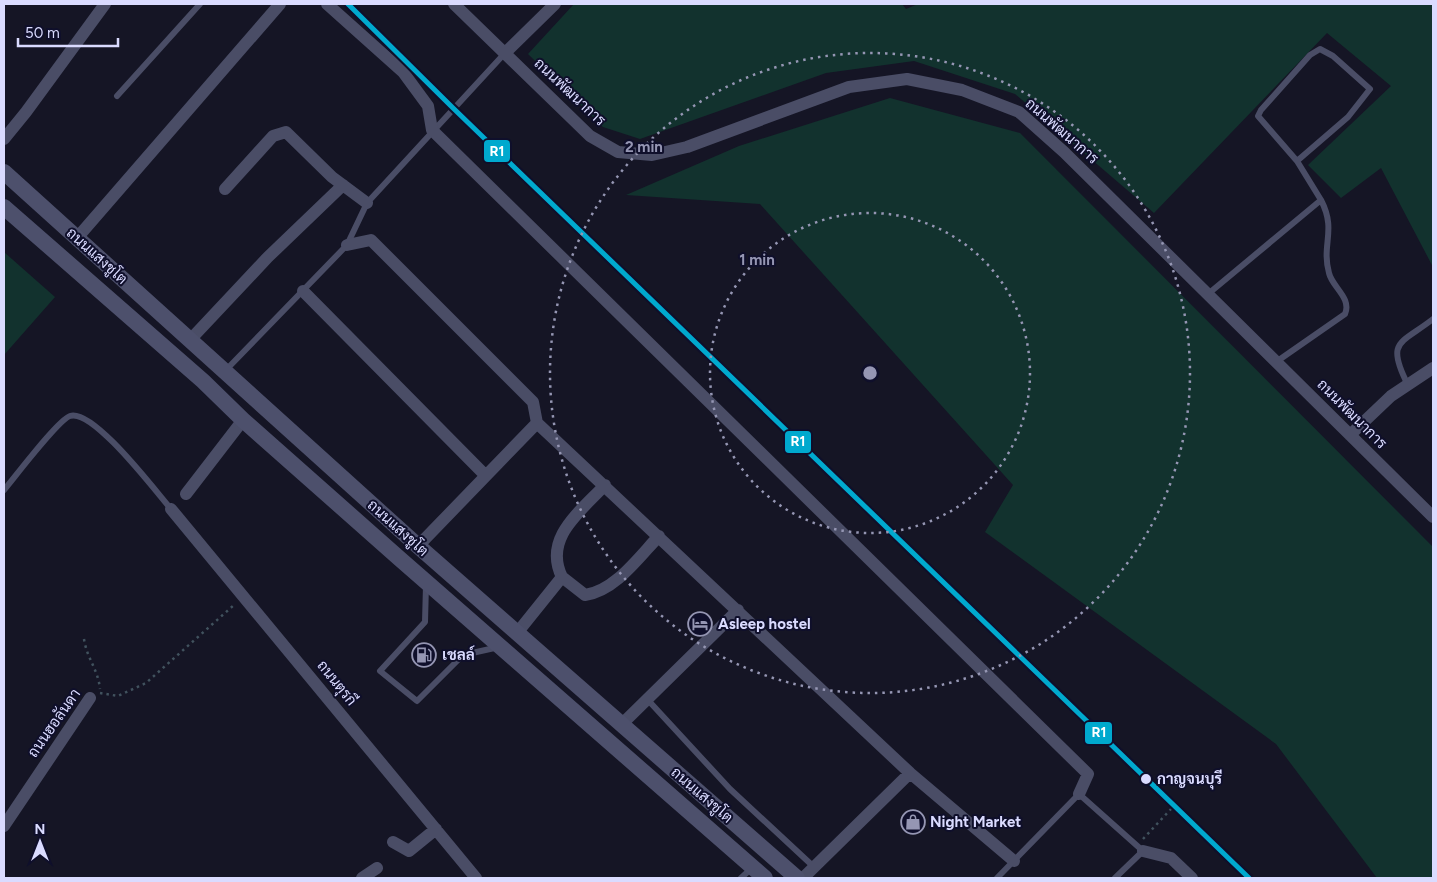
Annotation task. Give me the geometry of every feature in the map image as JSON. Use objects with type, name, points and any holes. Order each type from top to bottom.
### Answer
[{"type":"main road","name":"ถนนแสงชูโต","points":[[4,172],[418,546],[797,878]]},
{"type":"main road","name":"ถนนแสงชูโต","points":[[4,207],[203,381],[243,420],[561,700],[753,875]]},
{"type":"main road","points":[[121,310],[137,292]]},
{"type":"main road","points":[[400,559],[418,546]]},
{"type":"main road","points":[[561,700],[577,685]]},
{"type":"street","points":[[4,139],[105,4]]},
{"type":"street","points":[[76,238],[280,4]]},
{"type":"street","points":[[327,4],[403,72],[428,106],[432,130],[1088,774],[1079,794]]},
{"type":"street","name":"ถนนพัฒนาการ","points":[[454,4],[590,136],[618,152],[652,155],[687,147],[848,87],[907,79],[962,90],[1019,112],[1064,152],[1433,517]]},
{"type":"street","points":[[505,53],[554,4]]},
{"type":"street","points":[[225,189],[273,136],[280,132],[291,135],[332,177],[367,202]]},
{"type":"street","points":[[190,340],[268,257],[343,185]]},
{"type":"street","points":[[347,245],[371,240],[533,402],[537,423],[910,773],[1014,861]]},
{"type":"street","points":[[303,290],[485,475]]},
{"type":"street","points":[[1350,435],[1391,396],[1433,368]]},
{"type":"street","points":[[186,494],[243,420]]},
{"type":"street","points":[[418,546],[537,423]]},
{"type":"street","points":[[604,486],[566,527],[559,541],[556,564],[562,577],[585,595],[600,591],[617,578],[659,536]]},
{"type":"street","name":"ถนนตุรกี","points":[[171,509],[476,878]]},
{"type":"street","points":[[517,633],[562,577]]},
{"type":"street","points":[[622,724],[738,610]]},
{"type":"street","name":"ถนนฮอลันดา","points":[[4,826],[95,695]]},
{"type":"street","points":[[803,878],[910,773]]},
{"type":"street","points":[[393,842],[409,851],[436,829]]},
{"type":"street","points":[[1140,848],[1171,858],[1192,878]]},
{"type":"street","points":[[362,878],[377,868]]},
{"type":"lane","points":[[117,96],[200,4]]},
{"type":"lane","points":[[1276,362],[1347,311],[1345,299],[1329,274],[1329,215],[1296,161],[1258,116],[1261,110],[1310,55],[1320,49],[1333,56],[1370,89],[1348,117],[1296,161]]},
{"type":"lane","points":[[224,372],[347,245],[367,202],[505,53]]},
{"type":"lane","points":[[1208,294],[1321,200]]},
{"type":"lane","points":[[1408,385],[1398,364],[1397,348],[1404,338],[1433,320]]},
{"type":"lane","points":[[4,490],[68,416],[75,415],[89,421],[119,448],[171,509]]},
{"type":"lane","points":[[426,582],[424,622],[380,670],[417,701],[463,655],[500,647]]},
{"type":"lane","points":[[647,699],[730,789],[814,867]]},
{"type":"lane","points":[[997,878],[1079,794],[1140,848],[1116,878]]},
{"type":"path","name":"ถนนฮอลันดา","points":[[95,695],[118,696],[146,683],[244,596]]},
{"type":"path","points":[[84,639],[86,655],[98,672],[95,695]]},
{"type":"path","points":[[1140,848],[1171,809]]},
{"type":"green space","points":[[574,4],[902,4],[906,9],[918,4],[1433,4],[1433,267],[1381,168],[1341,198],[1308,165],[1391,86],[1327,33],[1154,213],[1015,94],[914,61],[826,73],[640,139],[603,127],[528,54]]},
{"type":"green space","points":[[890,98],[1020,133],[1433,547],[1433,878],[1377,878],[1276,744],[985,532],[1013,485],[760,204],[626,195],[739,146]]},
{"type":"green space","points":[[4,252],[55,297],[4,355]]},
{"type":"transit line","name":"R1","points":[[348,4],[453,108],[1249,878]]},
{"type":"place","name":"Asleep hostel","points":[[700,624]]},
{"type":"place","name":"เชลล์","points":[[424,655]]},
{"type":"place","name":"กาญจนบุรี","points":[[1146,779]]},
{"type":"place","name":"Night Market","points":[[913,822]]}]
